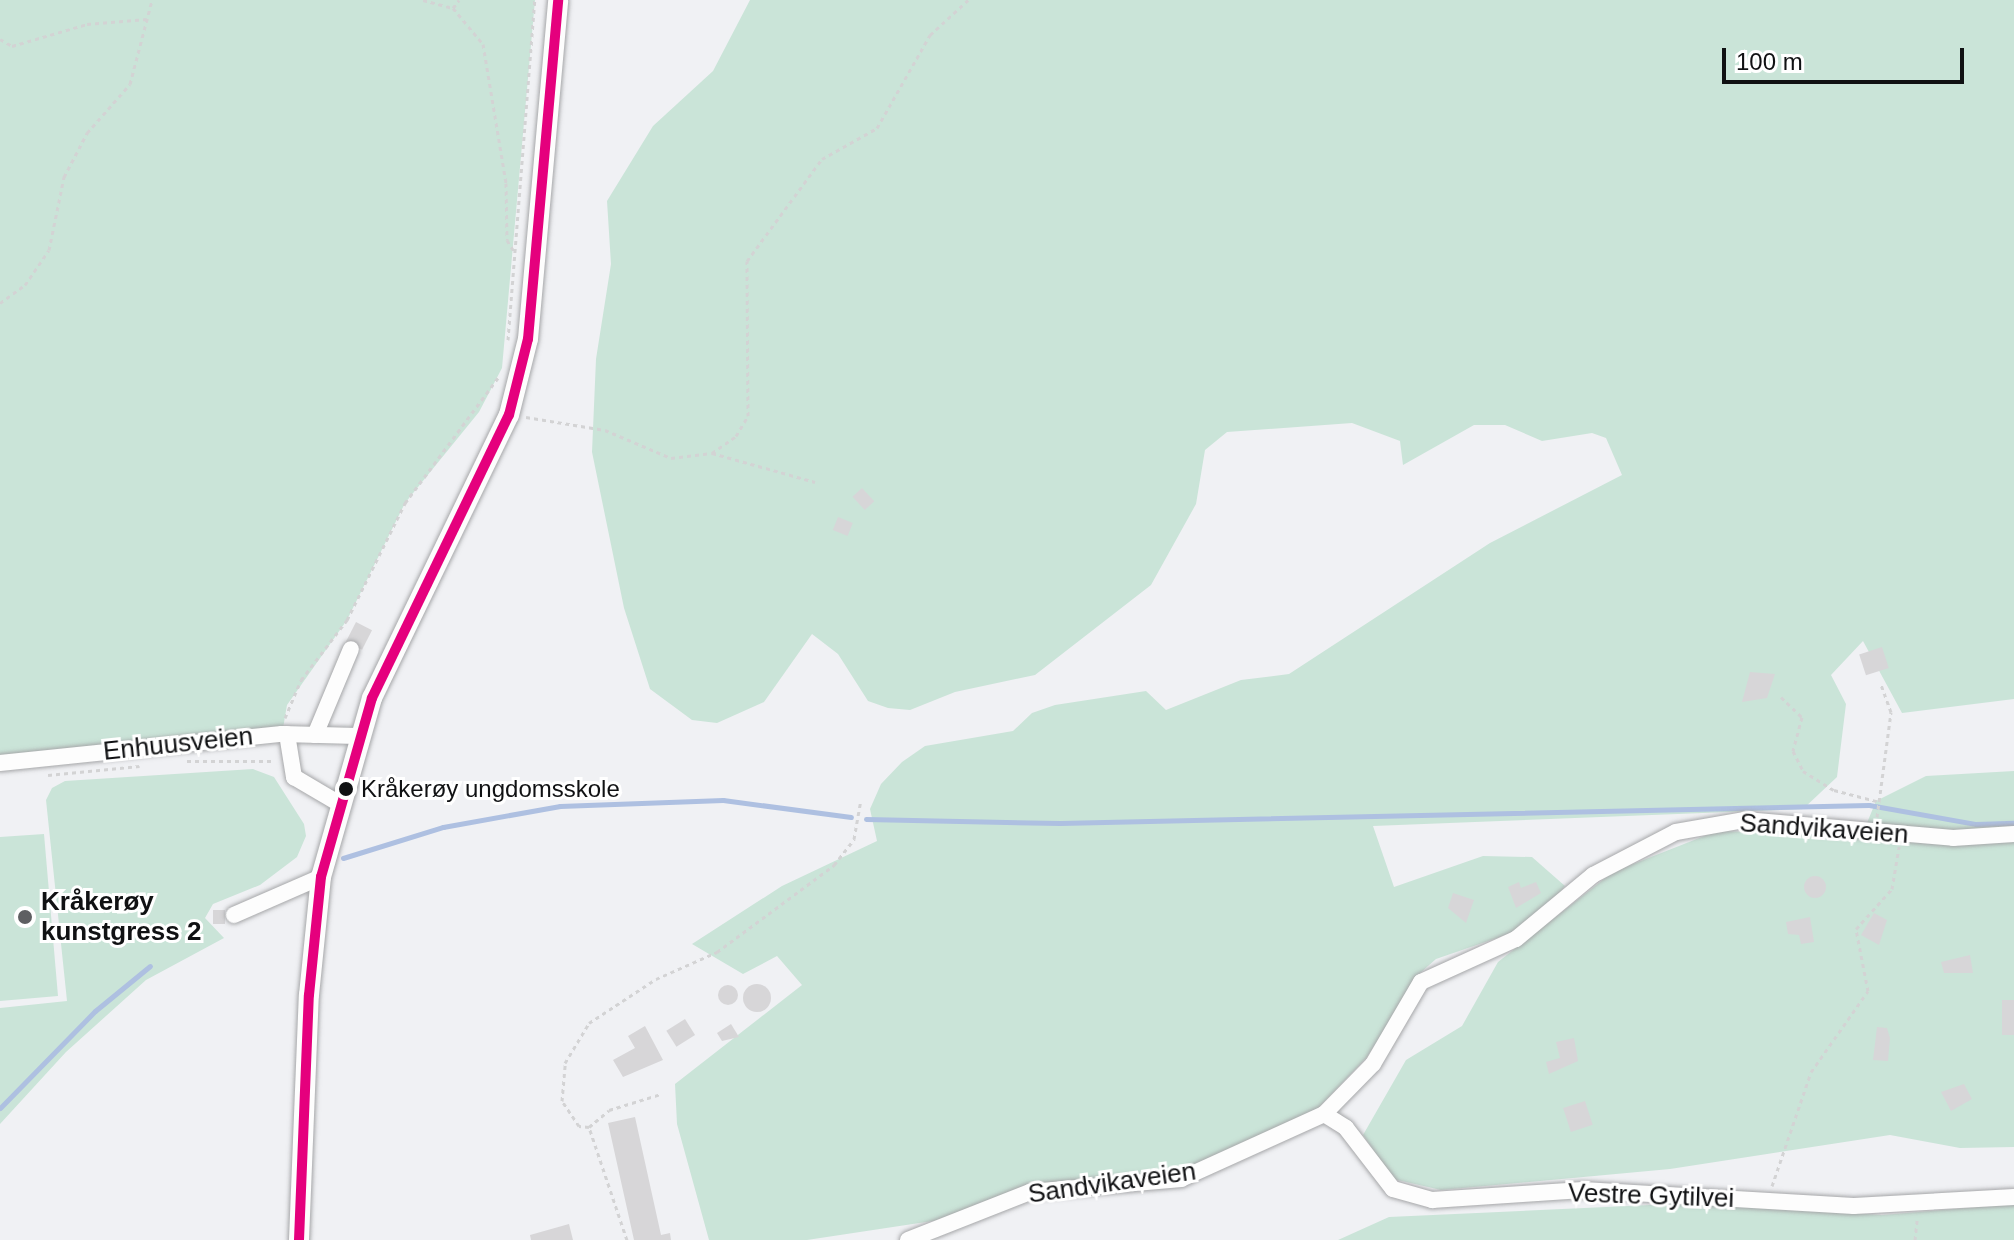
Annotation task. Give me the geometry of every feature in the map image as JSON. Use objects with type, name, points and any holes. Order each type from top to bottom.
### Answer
[{"type":"main road","points":[[299,1240],[310,981],[321,877],[357,736],[509,415],[528,339],[558,0]]},
{"type":"street","points":[[315,735],[351,649]]},
{"type":"street","name":"Enhuusveien","points":[[0,763],[284,734],[357,736]]},
{"type":"street","points":[[284,734],[287,761],[300,784],[338,803]]},
{"type":"street","name":"Sandvikaveien","points":[[908,1240],[1030,1192],[1181,1179],[1324,1114],[1373,1064],[1421,982],[1527,932],[1593,875],[1676,832],[1745,820],[1901,834],[2014,834]]},
{"type":"street","points":[[234,915],[321,877]]},
{"type":"street","name":"Vestre Gytilvei","points":[[1324,1114],[1346,1128],[1380,1177],[1407,1196],[1463,1201],[1617,1191],[1768,1201],[1918,1205],[2014,1197]]},
{"type":"path","points":[[0,303],[25,285],[49,250],[64,177],[87,133],[130,84],[152,0]]},
{"type":"path","points":[[423,0],[453,8],[483,44],[506,183],[507,240],[515,254]]},
{"type":"path","points":[[453,8],[459,0]]},
{"type":"path","points":[[505,354],[535,0]]},
{"type":"path","points":[[712,453],[748,416],[747,261],[822,159],[877,128],[930,35],[968,0]]},
{"type":"path","points":[[0,39],[12,46],[87,24],[147,19]]},
{"type":"path","points":[[284,734],[294,693],[347,620],[405,503],[485,402],[502,368]]},
{"type":"path","points":[[485,402],[509,415],[605,430],[671,458],[712,453],[815,482]]},
{"type":"path","points":[[1878,813],[1891,712],[1881,684]]},
{"type":"path","points":[[1781,697],[1802,717],[1793,751],[1803,771],[1834,790],[1880,802]]},
{"type":"path","points":[[185,761],[287,761]]},
{"type":"path","points":[[37,771],[51,776],[155,765]]},
{"type":"path","points":[[661,1094],[609,1110],[589,1127],[579,1126],[562,1101],[565,1063],[589,1023],[644,986],[717,952],[834,865],[854,839],[861,801]]},
{"type":"path","points":[[1768,1201],[1811,1072],[1868,991],[1856,929],[1892,889],[1901,834]]},
{"type":"path","points":[[589,1127],[627,1240]]},
{"type":"path","points":[[1915,1240],[1918,1205]]},
{"type":"green space","points":[[0,0],[535,0],[502,368],[479,412],[405,503],[347,620],[287,705],[282,734],[0,763]]},
{"type":"green space","points":[[750,0],[2014,0],[2014,699],[1902,713],[1863,641],[1831,675],[1846,704],[1837,777],[1803,809],[1373,826],[1394,887],[1483,856],[1532,857],[1565,886],[1532,926],[1436,959],[1420,973],[1367,1057],[1302,1125],[1192,1171],[1026,1189],[959,1217],[807,1240],[709,1240],[677,1124],[675,1084],[802,985],[777,956],[743,974],[692,944],[782,886],[877,841],[870,809],[881,784],[902,762],[925,746],[1013,731],[1032,713],[1055,705],[1146,691],[1166,710],[1241,680],[1289,674],[1490,543],[1622,475],[1606,438],[1592,433],[1542,441],[1505,425],[1474,425],[1403,465],[1400,441],[1352,423],[1227,432],[1205,450],[1196,504],[1151,585],[1035,675],[955,692],[910,710],[888,708],[868,701],[838,654],[812,634],[764,702],[717,723],[692,720],[650,689],[624,608],[592,452],[596,359],[611,264],[607,201],[653,126],[713,71]]},
{"type":"green space","points":[[253,769],[274,777],[304,824],[306,836],[297,857],[260,885],[213,904],[205,918],[224,938],[146,980],[66,1052],[0,1124],[0,1008],[67,1001],[46,800],[52,788],[65,781]]},
{"type":"green space","points":[[2014,771],[2014,1147],[1960,1148],[1890,1135],[1670,1169],[1441,1190],[1393,1179],[1363,1135],[1406,1060],[1462,1026],[1498,962],[1613,872],[1717,831],[1862,835],[1876,801],[1926,776]]},
{"type":"green space","name":"Kråkerøy kunstgress 2","points":[[44,834],[58,996],[0,1001],[0,837]]},
{"type":"green space","points":[[1694,1203],[1882,1215],[2014,1204],[2014,1240],[1338,1240],[1389,1217]]},
{"type":"building","points":[[862,488],[874,501],[865,510],[852,497]]},
{"type":"building","points":[[838,517],[853,523],[848,536],[833,530]]},
{"type":"building","points":[[356,622],[372,630],[362,650],[346,642]]},
{"type":"building","points":[[1882,647],[1889,668],[1866,675],[1859,654]]},
{"type":"building","points":[[1750,672],[1775,674],[1767,698],[1742,702]]},
{"type":"building","points":[[1815,876],[1823,879],[1826,887],[1823,895],[1815,898],[1807,895],[1804,887],[1807,879]]},
{"type":"building","points":[[1519,882],[1521,888],[1536,882],[1541,893],[1516,908],[1508,887]]},
{"type":"building","points":[[1453,893],[1474,900],[1466,923],[1448,908]]},
{"type":"building","points":[[213,910],[225,910],[225,924],[213,924]]},
{"type":"building","points":[[1874,913],[1887,920],[1879,945],[1861,935]]},
{"type":"building","points":[[1810,917],[1814,942],[1801,944],[1799,935],[1788,934],[1786,922]]},
{"type":"building","points":[[1970,955],[1973,973],[1944,973],[1941,962]]},
{"type":"building","points":[[757,984],[767,988],[771,998],[767,1008],[757,1012],[747,1008],[743,998],[747,988]]},
{"type":"building","points":[[728,985],[735,988],[738,995],[735,1002],[728,1005],[721,1002],[718,995],[721,988]]},
{"type":"building","points":[[2002,1000],[2014,1000],[2014,1035],[2002,1035]]},
{"type":"building","points":[[685,1019],[695,1035],[676,1047],[666,1031]]},
{"type":"building","points":[[731,1024],[739,1037],[722,1041],[717,1033]]},
{"type":"building","points":[[645,1026],[663,1060],[623,1077],[613,1060],[635,1048],[628,1036]]},
{"type":"building","points":[[1877,1027],[1887,1028],[1890,1038],[1888,1061],[1873,1060]]},
{"type":"building","points":[[1574,1038],[1578,1061],[1549,1074],[1546,1062],[1560,1058],[1556,1042]]},
{"type":"building","points":[[1964,1084],[1972,1099],[1951,1111],[1941,1092]]},
{"type":"building","points":[[1585,1101],[1593,1125],[1571,1132],[1563,1108]]},
{"type":"building","points":[[635,1117],[661,1235],[670,1233],[671,1240],[634,1240],[608,1123]]},
{"type":"building","points":[[569,1224],[573,1240],[531,1240],[530,1235]]},
{"type":"waterway","points":[[343,858],[443,827],[560,806],[723,800],[851,817]]},
{"type":"waterway","points":[[866,819],[1060,823],[1869,805],[1976,824],[2014,823]]},
{"type":"waterway","points":[[0,1108],[95,1011],[150,966]]},
{"type":"transit line","points":[[299,1240],[309,995],[321,877],[372,698],[509,415],[528,339],[558,0]]},
{"type":"place","name":"Kråkerøy ungdomsskole","points":[[346,789]]},
{"type":"place","name":"Kråkerøy kunstgress 2","points":[[25,917]]}]
